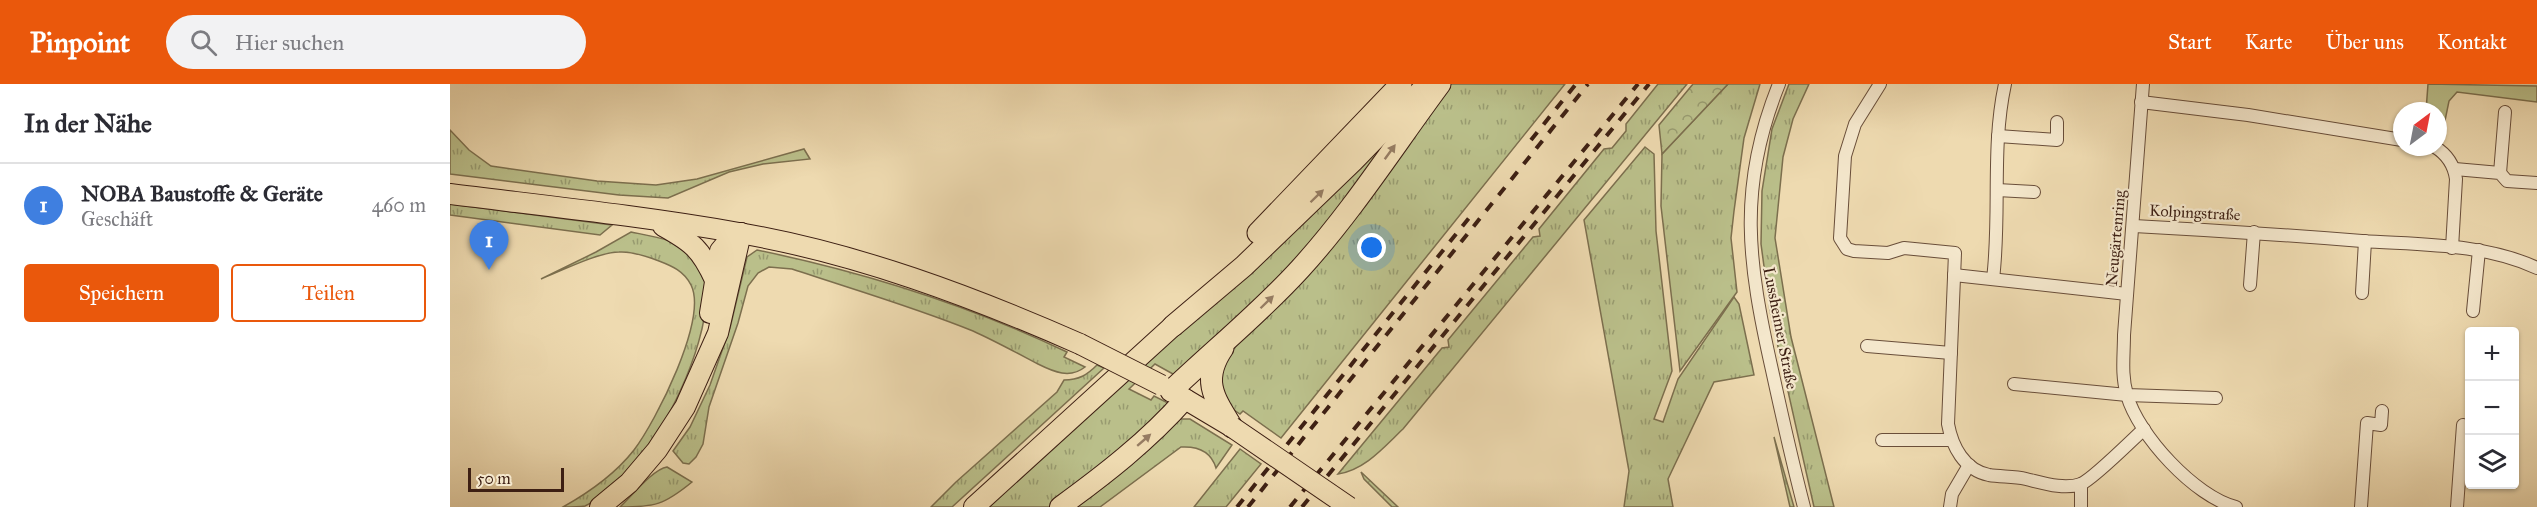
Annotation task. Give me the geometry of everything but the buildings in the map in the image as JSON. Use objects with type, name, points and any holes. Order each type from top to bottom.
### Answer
[{"type":"highway","points":[[1173,326],[1235,257],[1401,84]]},
{"type":"highway","points":[[1173,326],[1244,266],[1353,161],[1428,84]]},
{"type":"highway","points":[[1172,392],[1280,290],[1321,244],[1440,84]]},
{"type":"highway","points":[[1232,335],[1217,357],[1211,372],[1212,388],[1232,427]]},
{"type":"main road","points":[[450,194],[741,233],[830,254],[929,284],[1033,323],[1080,344],[1172,392],[1232,427],[1349,507]]},
{"type":"main road","points":[[654,220],[687,240],[704,256],[715,280]]},
{"type":"main road","points":[[707,355],[720,251],[730,239],[741,233]]},
{"type":"main road","points":[[600,507],[629,483],[669,433],[685,407],[718,333],[741,233]]},
{"type":"main road","points":[[974,507],[1173,326]]},
{"type":"main road","points":[[1060,507],[1146,439],[1172,392]]},
{"type":"street","name":"Lussheimer Straße","points":[[1779,84],[1758,147],[1752,190],[1751,259],[1759,311],[1804,507]]},
{"type":"street","points":[[1880,84],[1855,124],[1845,156],[1840,238],[1847,249],[1854,251],[1888,253],[1904,248],[1955,253],[1948,424],[1951,440],[1959,455],[1969,465],[1987,474],[2022,478],[2055,486],[2081,484],[2144,429]]},
{"type":"street","points":[[1993,279],[1998,229],[1998,136],[2005,84]]},
{"type":"street","name":"Neugärtenring","points":[[2143,84],[2123,377],[2134,414],[2144,429],[2208,502],[2236,507]]},
{"type":"street","points":[[2142,102],[2248,115],[2393,139]]},
{"type":"street","points":[[2500,173],[2505,112]]},
{"type":"street","points":[[1998,136],[2057,140],[2057,122]]},
{"type":"street","points":[[2446,156],[2454,169],[2456,179],[2452,248]]},
{"type":"street","points":[[2454,169],[2500,173],[2507,181],[2537,183]]},
{"type":"street","points":[[1997,190],[2034,192]]},
{"type":"street","name":"Kolpingstraße","points":[[2134,226],[2253,232],[2479,250],[2519,260],[2537,268]]},
{"type":"street","name":"Kolpingstraße","points":[[2250,285],[2253,232]]},
{"type":"street","points":[[2362,293],[2365,241]]},
{"type":"street","points":[[2473,311],[2479,250]]},
{"type":"street","points":[[1954,275],[2127,294]]},
{"type":"street","points":[[1867,346],[1950,353]]},
{"type":"street","points":[[2014,384],[2127,395],[2216,398]]},
{"type":"street","points":[[2361,507],[2367,423],[2381,425],[2382,411]]},
{"type":"street","points":[[2457,507],[2463,425]]},
{"type":"street","points":[[1882,440],[1951,440]]},
{"type":"street","points":[[1950,507],[1952,494],[1969,465]]},
{"type":"street","points":[[2081,484],[2081,507]]},
{"type":"green space","points":[[1449,84],[1565,84],[1281,438],[1243,411],[1240,414],[1231,408],[1217,389],[1220,359]]},
{"type":"green space","points":[[1658,84],[1687,84],[1403,429],[1365,463],[1348,472],[1338,474],[1442,348],[1449,347],[1448,340],[1533,237],[1540,236],[1539,229],[1604,149],[1612,148],[1626,131],[1626,124]]},
{"type":"green space","points":[[1693,84],[1728,84],[1662,154],[1659,125]]},
{"type":"green space","points":[[1728,84],[1760,84],[1744,138],[1731,238],[1737,292],[1680,371],[1661,206],[1662,154]]},
{"type":"green space","points":[[1789,84],[1809,84],[1793,119],[1783,157],[1775,238],[1791,337],[1834,507],[1814,507],[1770,311],[1761,244],[1762,191],[1772,129]]},
{"type":"green space","points":[[2428,84],[2537,86],[2537,102],[2457,92],[2449,101],[2447,111],[2447,102],[2427,102]]},
{"type":"green space","points":[[1409,108],[1355,193],[1263,296],[1173,377],[1173,374],[1155,364],[1129,389],[1151,400],[1154,396],[1168,403],[1158,420],[1051,507],[989,507],[1276,243]]},
{"type":"green space","points":[[450,130],[469,150],[491,166],[597,181],[656,185],[697,179],[804,149],[810,159],[763,164],[729,172],[668,198],[619,195],[450,174]]},
{"type":"green space","points":[[1645,147],[1654,154],[1656,231],[1672,371],[1654,419],[1663,422],[1678,379],[1734,297],[1739,304],[1754,375],[1714,382],[1668,479],[1673,507],[1624,507],[1629,471],[1584,220]]},
{"type":"green space","points":[[450,204],[612,225],[600,235],[450,215]]},
{"type":"green space","points":[[631,232],[674,242],[695,256],[704,272],[706,293],[699,342],[681,390],[670,411],[637,459],[617,482],[595,500],[585,506],[563,507],[601,482],[634,450],[655,417],[666,394],[686,345],[692,321],[694,301],[691,285],[685,276],[669,265],[639,254],[619,252],[601,255],[541,279]]},
{"type":"green space","points":[[757,250],[837,269],[954,305],[1067,352],[1064,357],[1085,367],[1074,373],[1056,372],[973,331],[928,314],[792,269],[769,267],[758,273],[748,286],[738,323],[709,407],[703,444],[689,464],[683,463],[673,451],[690,427],[710,385],[730,328],[747,257]]},
{"type":"green space","points":[[1097,365],[1104,368],[952,507],[931,507],[1057,392],[1064,380],[1082,376]]},
{"type":"green space","points":[[1190,419],[1232,445],[1216,468],[1211,457],[1203,451],[1193,447],[1181,447],[1100,507],[1072,507],[1171,422]]},
{"type":"green space","points":[[1774,437],[1794,507],[1790,507]]},
{"type":"green space","points":[[1240,449],[1261,464],[1226,507],[1194,507]]},
{"type":"green space","points":[[667,467],[692,482],[674,496],[659,503],[620,507],[649,478]]},
{"type":"green space","points":[[1361,472],[1398,507],[1392,507],[1364,479]]},
{"type":"railway","points":[[1531,140],[1576,84]]},
{"type":"railway","points":[[1248,507],[1588,84]]},
{"type":"railway","points":[[1290,507],[1638,84]]},
{"type":"railway","points":[[1302,507],[1649,84]]},
{"type":"railway","points":[[1237,507],[1469,218]]},
{"type":"place","name":"NOBA Baustoffe & Geräte","points":[[489,270]]}]
